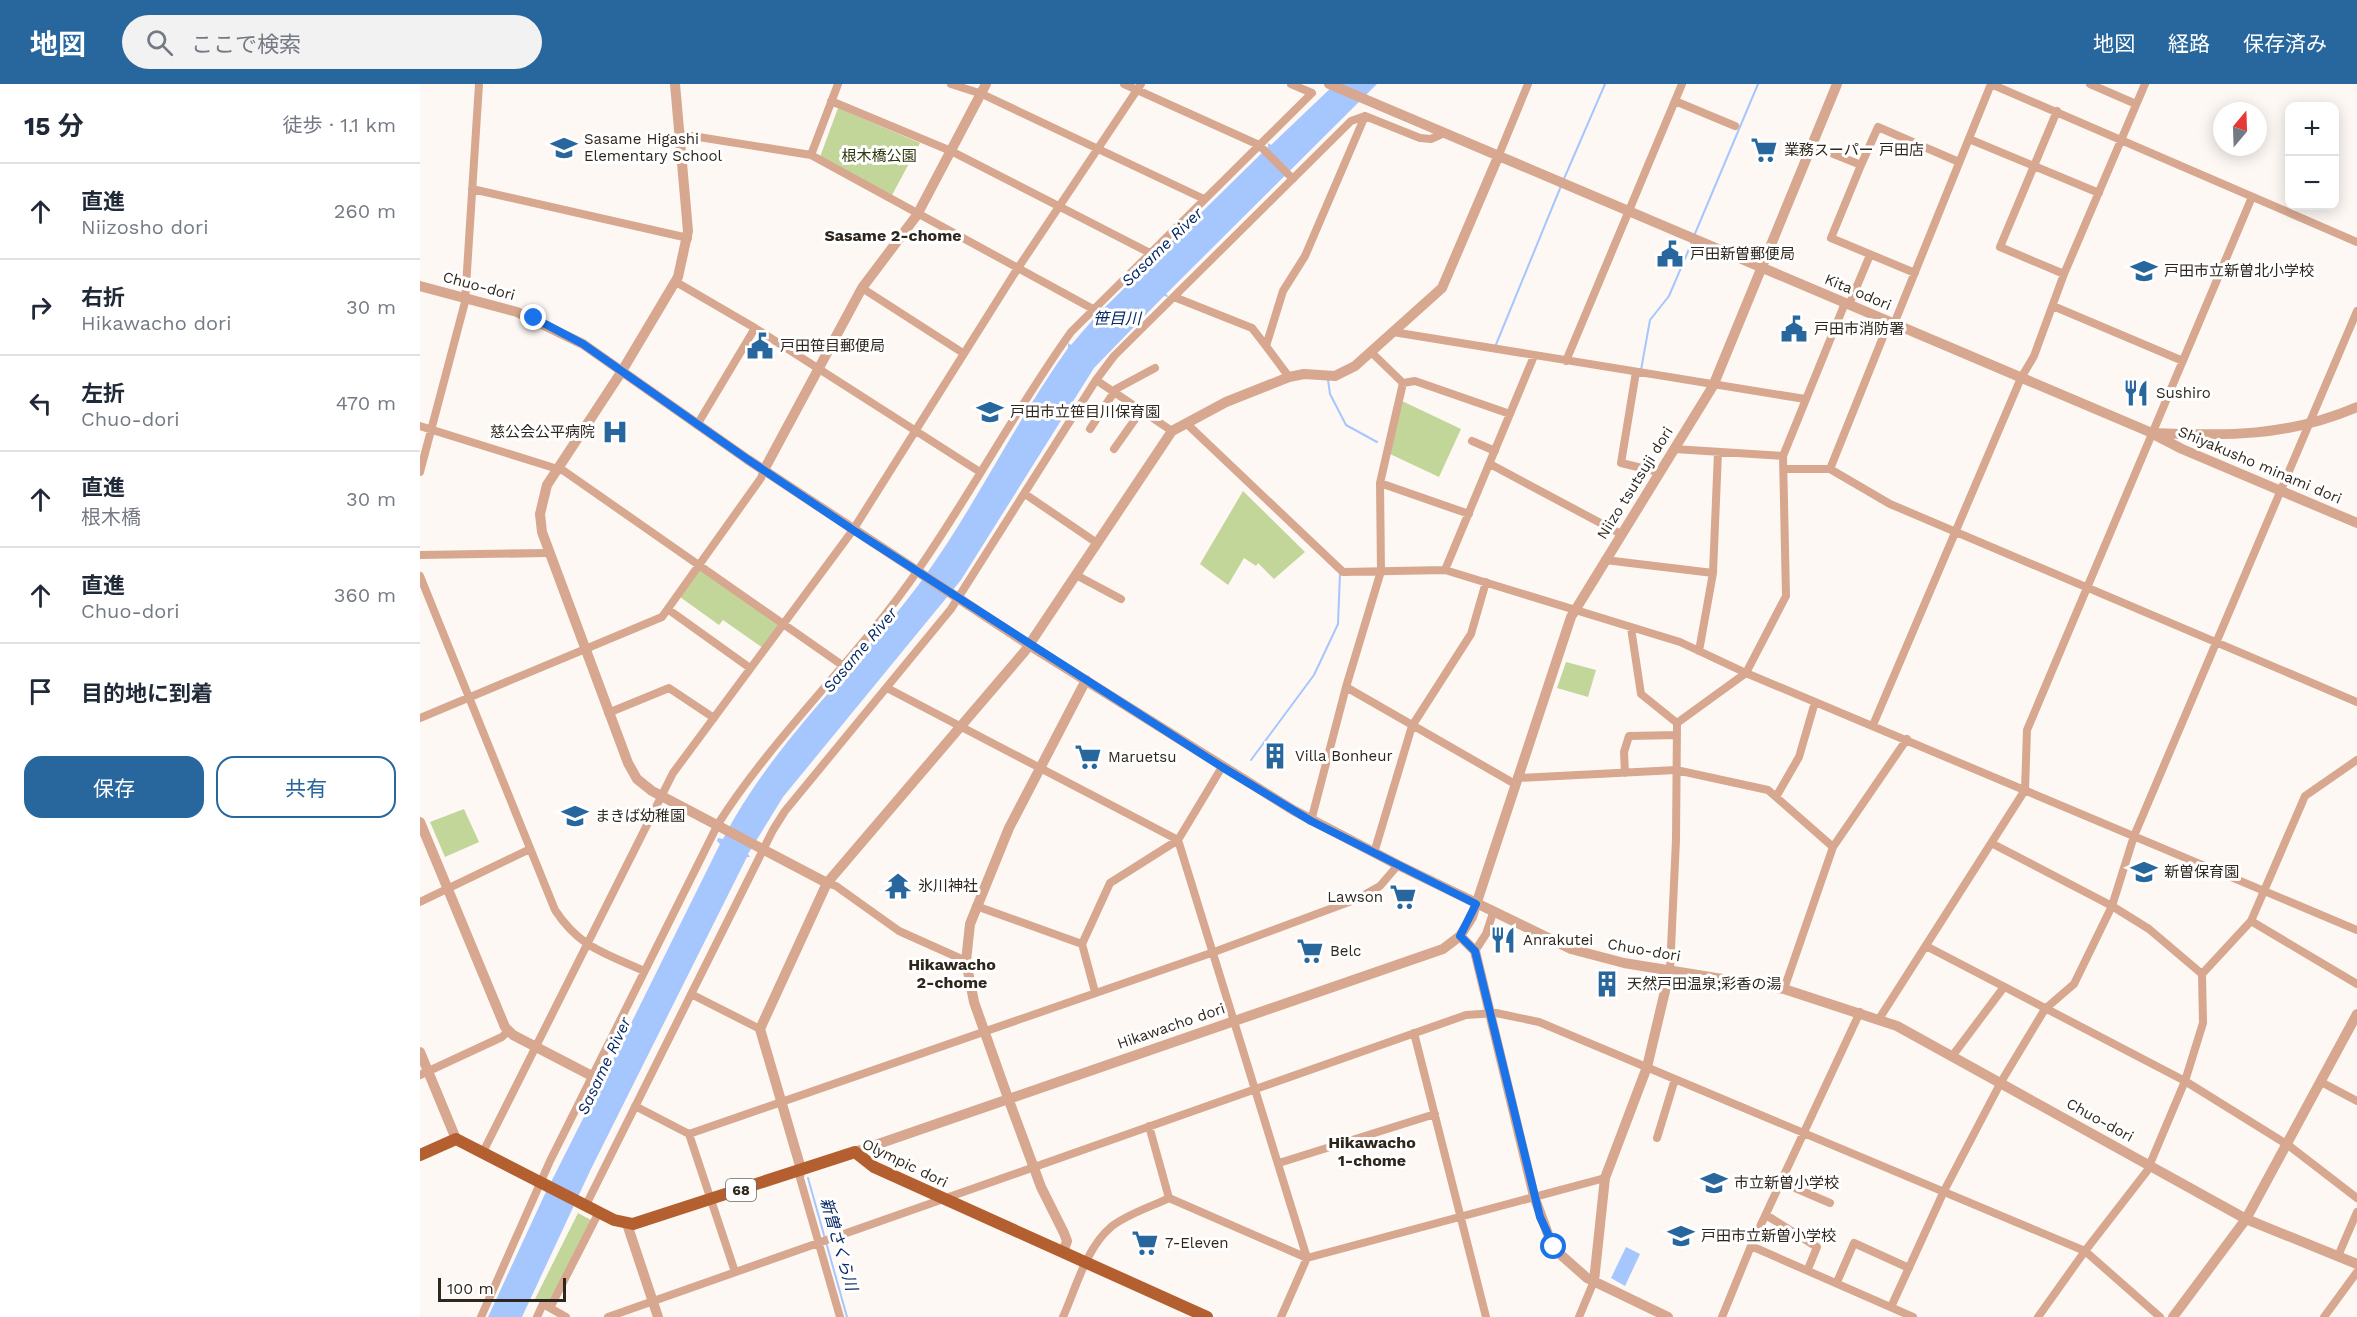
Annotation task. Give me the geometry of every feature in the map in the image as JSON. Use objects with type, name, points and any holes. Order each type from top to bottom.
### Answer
[{"type":"main road","points":[[420,1155],[456,1139],[627,1224]]},
{"type":"main road","name":"Olympic dori","points":[[627,1224],[645,1222],[855,1152],[874,1167],[1207,1317]]},
{"type":"street","points":[[420,472],[433,429],[465,296],[479,84]]},
{"type":"street","points":[[675,84],[688,238],[676,282],[622,371],[547,485],[540,514],[548,553],[608,713],[632,771],[644,786],[836,886],[898,931],[966,961]]},
{"type":"street","points":[[811,155],[838,84]]},
{"type":"street","points":[[951,84],[984,89],[1097,149],[1204,199]]},
{"type":"street","points":[[1124,84],[1139,87],[1260,146],[1292,178]]},
{"type":"street","points":[[481,1317],[592,1076],[644,971],[720,825],[762,760],[919,572],[1040,376],[1071,332],[1312,93],[1292,84]]},
{"type":"street","name":"Kita odori","points":[[1329,84],[1442,134],[2152,433],[2247,434],[2310,424],[2357,407]]},
{"type":"street","points":[[840,1317],[800,1178],[801,1169],[760,1029],[827,883],[1030,645],[1172,431],[1226,402],[1289,377],[1304,374],[1335,376],[1355,366],[1442,288],[1528,84]]},
{"type":"street","points":[[1566,361],[1682,84]]},
{"type":"street","name":"Niizo tsutsuji dori","points":[[1476,904],[1574,611],[1713,386],[1763,269],[1837,84]]},
{"type":"street","points":[[1830,469],[1915,273],[1991,84],[2357,242]]},
{"type":"street","points":[[2090,84],[2136,104]]},
{"type":"street","points":[[1873,725],[2021,378],[2028,370],[2064,274],[2145,84]]},
{"type":"street","points":[[483,1152],[673,773],[853,530],[1017,268],[1139,87]]},
{"type":"street","points":[[420,718],[662,617],[764,470],[862,288],[917,215],[984,89]]},
{"type":"street","points":[[831,101],[951,151],[1150,253]]},
{"type":"street","points":[[1675,101],[1735,126]]},
{"type":"street","points":[[2056,111],[2000,247],[2064,274]]},
{"type":"street","points":[[583,1204],[762,847],[785,811],[887,688],[957,598],[1096,380],[1114,357],[1351,121],[1365,116],[1420,138],[1431,139],[1442,134]]},
{"type":"street","points":[[1266,346],[1283,291],[1305,256],[1365,116]]},
{"type":"street","points":[[1915,273],[1831,238],[1878,127],[1959,162]]},
{"type":"street","points":[[680,134],[811,155],[917,215],[1093,309]]},
{"type":"street","points":[[1969,139],[2099,193]]},
{"type":"street","points":[[1811,145],[1861,165]]},
{"type":"street","points":[[472,189],[688,238]]},
{"type":"street","points":[[1879,1019],[1993,844],[2025,790],[2027,730],[2252,197]]},
{"type":"street","points":[[1677,723],[1746,673],[1786,596],[1783,456],[1805,399],[1870,255]]},
{"type":"street","points":[[676,282],[755,327],[980,472]]},
{"type":"street","name":"Chuo-dori","points":[[420,286],[500,306],[551,326],[583,344],[697,425],[1030,645],[1311,821],[1374,853],[1493,913],[1571,949],[1617,961],[1784,989],[1879,1019],[1953,1055],[2246,1219],[2357,1264]]},
{"type":"street","points":[[862,288],[963,353]]},
{"type":"street","points":[[1174,297],[1252,328],[1289,377]]},
{"type":"street","points":[[2053,306],[2183,361]]},
{"type":"street","points":[[1891,1307],[1944,1191],[2001,1082],[2045,1009],[2074,984],[2112,906],[2134,836],[2357,311]]},
{"type":"street","points":[[697,425],[755,327]]},
{"type":"street","points":[[1393,332],[1713,386],[1805,399]]},
{"type":"street","points":[[1371,352],[1403,383]]},
{"type":"street","points":[[1445,570],[1534,356]]},
{"type":"street","points":[[1090,429],[1116,389],[1155,368]]},
{"type":"street","points":[[1636,372],[1621,463],[1659,472]]},
{"type":"street","points":[[1096,380],[1172,431]]},
{"type":"street","points":[[1403,383],[1415,381],[1510,414]]},
{"type":"street","points":[[1311,821],[1346,687],[1381,570],[1380,483],[1403,383]]},
{"type":"street","points":[[1114,449],[1141,411]]},
{"type":"street","points":[[1187,424],[1343,572],[1445,570],[1680,642],[1746,673],[2357,930]]},
{"type":"street","points":[[420,426],[557,468],[842,665]]},
{"type":"street","name":"Shiyakusho minami dori","points":[[2152,433],[2182,449],[2357,523]]},
{"type":"street","points":[[1472,441],[1495,451]]},
{"type":"street","points":[[1674,449],[1783,456]]},
{"type":"street","points":[[1700,651],[1713,573],[1718,452]]},
{"type":"street","points":[[1490,464],[1621,534]]},
{"type":"street","points":[[1784,469],[1830,469],[1890,504],[2357,702]]},
{"type":"street","points":[[1380,483],[1469,514]]},
{"type":"street","points":[[1024,494],[1097,543]]},
{"type":"street","points":[[420,555],[548,553]]},
{"type":"street","points":[[1605,560],[1713,573]]},
{"type":"street","points":[[1076,575],[1121,599]]},
{"type":"street","points":[[420,576],[555,910],[569,932],[587,945],[644,971]]},
{"type":"street","points":[[1374,853],[1412,726],[1471,634],[1486,582]]},
{"type":"street","points":[[669,609],[750,668]]},
{"type":"street","points":[[1631,628],[1641,694],[1677,723]]},
{"type":"street","points":[[1063,1252],[1067,1241],[1033,1166],[1008,1098],[968,982],[966,961],[967,941],[976,906],[1009,828],[1086,680]]},
{"type":"street","points":[[1346,687],[1412,726],[1516,781],[1676,770],[1768,790],[1833,847]]},
{"type":"street","points":[[608,713],[669,688],[714,717]]},
{"type":"street","points":[[887,688],[1178,840],[1307,1258],[1281,1317]]},
{"type":"street","points":[[1776,797],[1799,757],[1815,702]]},
{"type":"street","points":[[1579,1317],[1594,1281],[1605,1178],[1647,1066],[1670,970],[1674,897],[1677,723]]},
{"type":"street","points":[[1625,772],[1624,752],[1629,736],[1677,735]]},
{"type":"street","points":[[1784,989],[1833,847],[1907,739]]},
{"type":"street","points":[[2038,1317],[2149,1165],[2185,1080],[2203,1023],[2202,974],[2252,921],[2305,796],[2357,760]]},
{"type":"street","points":[[1095,992],[1082,944],[1110,883],[1178,840],[1222,767]]},
{"type":"street","points":[[420,822],[508,1031],[592,1076]]},
{"type":"street","points":[[1993,844],[2112,906],[2149,929],[2202,974]]},
{"type":"street","points":[[420,902],[530,849]]},
{"type":"street","points":[[689,1134],[1214,952],[1357,899],[1380,885],[1398,865]]},
{"type":"street","points":[[1476,904],[1460,936],[1475,951],[1534,1196],[1544,1227],[1554,1247],[1569,1264],[1594,1281],[1668,1317]]},
{"type":"street","points":[[976,906],[1082,944]]},
{"type":"street","points":[[1475,951],[1486,934],[1493,913]]},
{"type":"street","points":[[2252,921],[2357,984]]},
{"type":"street","name":"Hikawacho dori","points":[[855,1152],[1443,948],[1460,936]]},
{"type":"street","points":[[1926,946],[2185,1080],[2288,1145],[2357,1198]]},
{"type":"street","points":[[1953,1055],[2004,987]]},
{"type":"street","points":[[690,994],[760,1029]]},
{"type":"street","points":[[608,1317],[1466,1015],[1490,1012],[1535,1021],[2085,1251],[2160,1317]]},
{"type":"street","points":[[1722,1317],[1751,1246],[1860,1012]]},
{"type":"street","points":[[2173,1317],[2246,1219],[2357,1014]]},
{"type":"street","points":[[424,1073],[508,1031]]},
{"type":"street","points":[[1414,1033],[1486,1317]]},
{"type":"street","points":[[420,1052],[424,1073],[456,1139]]},
{"type":"street","points":[[1657,1138],[1675,1079]]},
{"type":"street","points":[[2321,1082],[2357,1101]]},
{"type":"street","points":[[634,1106],[689,1134],[735,1272]]},
{"type":"street","points":[[1279,1163],[1435,1114]]},
{"type":"street","points":[[1149,1126],[1170,1198]]},
{"type":"street","points":[[1170,1198],[1307,1258],[1605,1178]]},
{"type":"street","points":[[1781,1182],[1830,1203]]},
{"type":"street","points":[[1063,1317],[1097,1244],[1111,1228],[1170,1198]]},
{"type":"street","points":[[537,1317],[546,1306],[599,1212]]},
{"type":"street","points":[[2338,1256],[2357,1212]]},
{"type":"street","points":[[1766,1215],[1817,1247],[1808,1269]]},
{"type":"street","points":[[627,1224],[658,1317]]},
{"type":"street","points":[[1837,1282],[1854,1244],[1909,1268]]},
{"type":"street","points":[[1751,1246],[1808,1269],[1913,1317]]},
{"type":"street","points":[[2324,1317],[2357,1272]]},
{"type":"street","points":[[546,1306],[566,1317]]},
{"type":"green space","name":"根木橋公園","points":[[838,108],[920,143],[891,197],[820,157]]},
{"type":"green space","points":[[1402,401],[1461,429],[1439,477],[1390,454]]},
{"type":"green space","points":[[1243,491],[1305,552],[1274,579],[1258,563],[1256,566],[1244,558],[1228,585],[1200,564]]},
{"type":"green space","points":[[700,569],[779,625],[763,648],[723,620],[719,625],[680,597]]},
{"type":"green space","points":[[1566,662],[1596,670],[1588,697],[1557,688]]},
{"type":"green space","points":[[464,809],[479,842],[445,857],[430,822]]},
{"type":"green space","points":[[578,1213],[591,1220],[549,1306],[535,1299]]},
{"type":"water","name":"笹目川","points":[[1335,84],[1377,84],[1166,294],[1169,297],[1164,296],[1094,368],[961,580],[783,797],[748,854],[750,857],[747,857],[590,1171],[522,1317],[488,1317],[544,1196],[601,1083],[597,1078],[603,1080],[720,844],[717,841],[718,838],[723,839],[744,803],[792,736],[900,609],[925,576],[1068,348],[1068,343],[1071,345],[1096,316],[1095,313],[1099,313],[1268,147],[1268,143],[1271,145]]},
{"type":"water","points":[[1626,1247],[1640,1254],[1625,1286],[1611,1278]]},
{"type":"waterway","points":[[1563,181],[1605,84]]},
{"type":"waterway","points":[[1694,236],[1758,84]]},
{"type":"waterway","points":[[1495,347],[1561,186]]},
{"type":"waterway","points":[[1641,370],[1650,320],[1669,296],[1692,242]]},
{"type":"waterway","points":[[1328,380],[1330,394],[1346,425],[1377,442]]},
{"type":"waterway","points":[[1251,760],[1314,675],[1338,624],[1340,573]]},
{"type":"waterway","name":"新曽さくら川","points":[[808,1178],[847,1317]]},
{"type":"place","name":"Sasame Higashi Elementary School","points":[[564,148]]},
{"type":"place","name":"業務スーパー 戸田店","points":[[1764,150]]},
{"type":"place","name":"戸田新曽郵便局","points":[[1670,254]]},
{"type":"place","name":"戸田市立新曽北小学校","points":[[2144,271]]},
{"type":"place","name":"戸田市消防署","points":[[1794,329]]},
{"type":"place","name":"戸田笹目郵便局","points":[[760,346]]},
{"type":"place","name":"Sushiro","points":[[2136,393]]},
{"type":"place","name":"戸田市立笹目川保育園","points":[[990,412]]},
{"type":"place","name":"慈公会公平病院","points":[[615,432]]},
{"type":"place","name":"Villa Bonheur","points":[[1275,756]]},
{"type":"place","name":"Maruetsu","points":[[1088,757]]},
{"type":"place","name":"まきば幼稚園","points":[[575,816]]},
{"type":"place","name":"新曽保育園","points":[[2144,872]]},
{"type":"place","name":"氷川神社","points":[[898,886]]},
{"type":"place","name":"Lawson","points":[[1403,897]]},
{"type":"place","name":"Anrakutei","points":[[1503,940]]},
{"type":"place","name":"Belc","points":[[1310,951]]},
{"type":"place","name":"天然戸田温泉;彩香の湯","points":[[1607,984]]},
{"type":"place","name":"市立新曽小学校","points":[[1714,1183]]},
{"type":"place","name":"戸田市立新曽小学校","points":[[1681,1236]]},
{"type":"place","name":"7-Eleven","points":[[1145,1243]]},
{"type":"district","name":"Sasame 2-chome","points":[[893,235]]},
{"type":"district","name":"Hikawacho 2-chome","points":[[952,973]]},
{"type":"district","name":"Hikawacho 1-chome","points":[[1372,1151]]},
{"type":"route","points":[[534,318],[583,344],[697,425],[853,530],[1222,767],[1311,821],[1476,904],[1470,921],[1460,936],[1475,951],[1540,1217],[1554,1247]]},
{"type":"water label","name":"Sasame River","points":[[1162,247]]},
{"type":"water label","name":"Sasame River","points":[[860,650]]},
{"type":"water label","name":"Sasame River","points":[[604,1066]]}]
